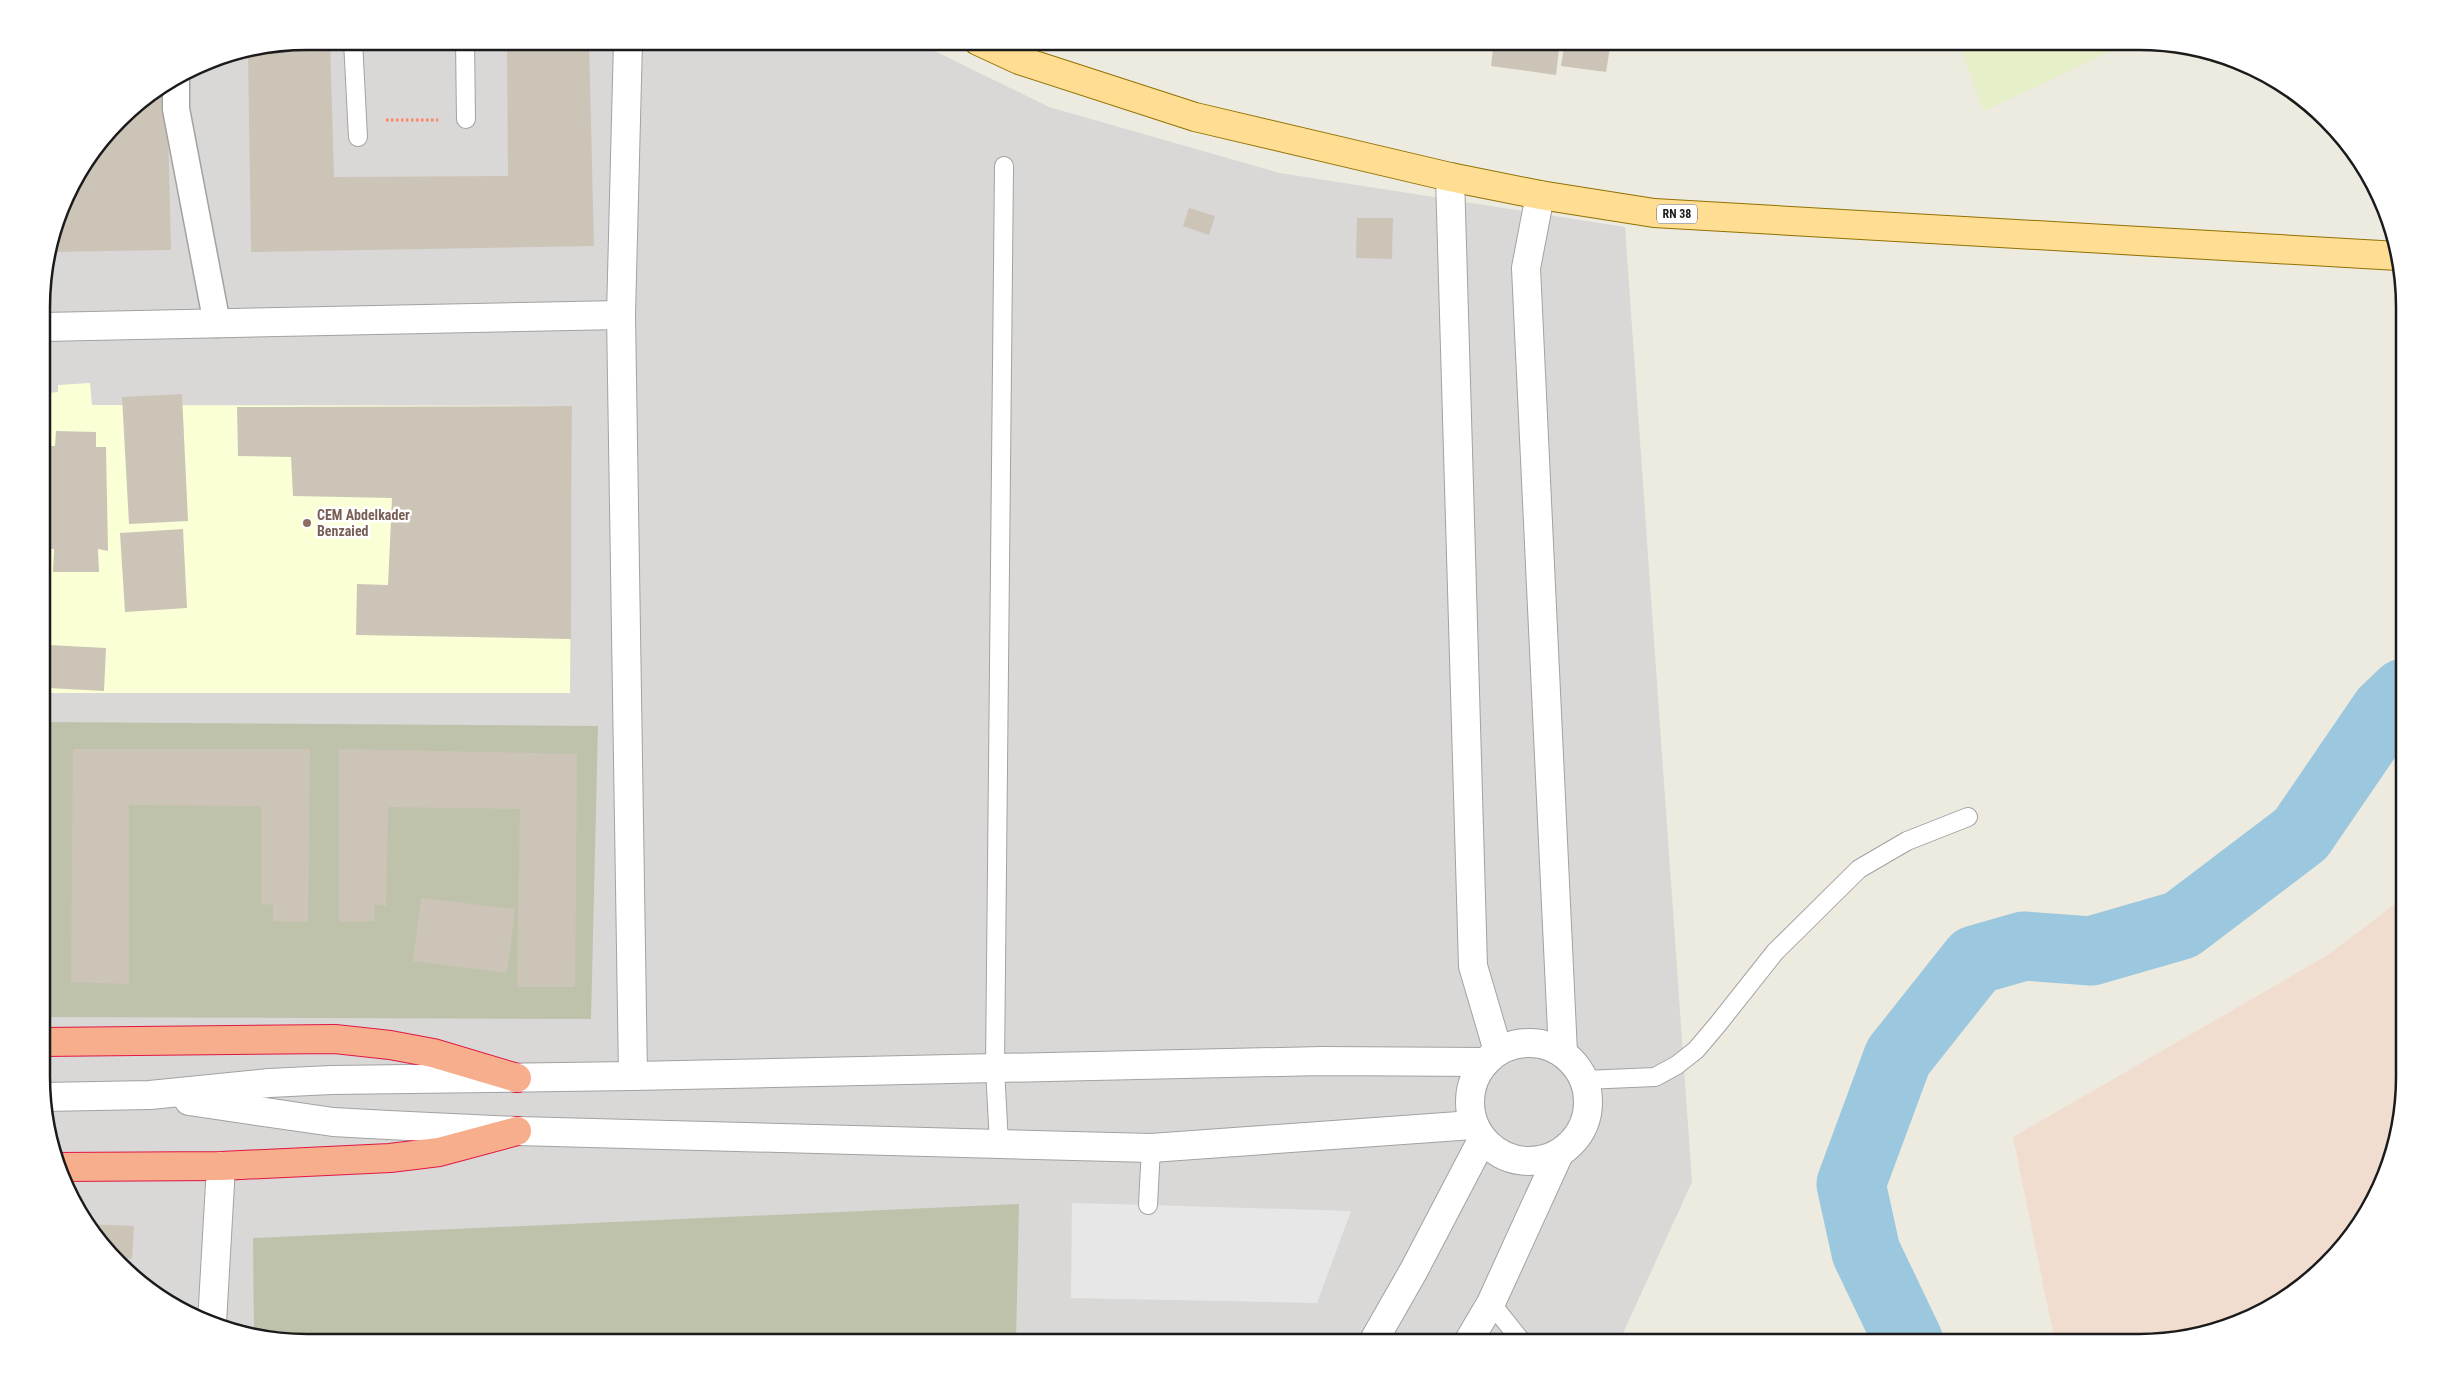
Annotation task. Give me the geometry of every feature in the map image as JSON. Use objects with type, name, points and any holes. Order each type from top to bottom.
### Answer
[{"type":"highway","points":[[50,1042],[335,1039],[390,1045],[433,1053],[517,1078]]},
{"type":"highway","points":[[67,1167],[221,1166],[390,1158],[439,1152],[516,1131]]},
{"type":"main road","name":"RN 38","points":[[997,50],[1019,60],[1195,117],[1450,177],[1540,196],[1654,213],[2391,256]]},
{"type":"street","points":[[628,50],[621,315],[633,1076]]},
{"type":"street","points":[[176,85],[176,108],[217,324]]},
{"type":"street","points":[[1450,177],[1473,966],[1491,1056]]},
{"type":"street","points":[[1540,196],[1526,268],[1563,1053]]},
{"type":"street","points":[[50,328],[621,315]]},
{"type":"street","points":[[1531,1042],[1563,1053],[1575,1065],[1584,1080],[1588,1096],[1587,1114],[1582,1130],[1572,1143],[1559,1154],[1543,1160],[1527,1162],[1510,1160],[1494,1152],[1478,1133],[1469,1109],[1470,1092],[1475,1076],[1491,1056],[1514,1044],[1531,1042]]},
{"type":"street","points":[[51,1097],[150,1095],[269,1083],[331,1080],[633,1076],[1491,1056]]},
{"type":"street","points":[[150,1095],[333,1122],[516,1131],[1151,1148],[1478,1133]]},
{"type":"street","points":[[1378,1334],[1414,1270],[1478,1133]]},
{"type":"street","points":[[1473,1334],[1491,1303],[1559,1154]]},
{"type":"street","points":[[212,1315],[221,1166]]},
{"type":"lane","points":[[353,50],[357,129]]},
{"type":"lane","points":[[465,50],[466,119]]},
{"type":"lane","points":[[999,1144],[995,1068],[1004,166]]},
{"type":"lane","points":[[1584,1080],[1656,1076],[1677,1065],[1696,1050],[1775,952],[1859,869],[1907,841],[1968,817]]},
{"type":"lane","points":[[1148,1205],[1151,1148]]},
{"type":"lane","points":[[1491,1303],[1516,1334]]},
{"type":"path","points":[[357,129],[466,119]]},
{"type":"shaded area","points":[[307,50],[932,50],[1049,107],[1280,173],[1625,227],[1692,1182],[1623,1334],[307,1334],[273,1332],[240,1325],[193,1308],[178,1300],[150,1281],[125,1259],[93,1220],[76,1191],[64,1160],[52,1111],[50,1077],[50,307],[52,273],[59,240],[76,193],[84,178],[103,150],[125,125],[164,93],[193,76],[224,64],[273,52]]},
{"type":"shaded area","points":[[1961,50],[2114,50],[1984,111]]},
{"type":"shaded area","name":"CEM Abdelkader Benzaied","points":[[90,383],[92,405],[572,406],[570,693],[50,693],[50,393],[58,392],[58,385]]},
{"type":"shaded area","points":[[50,722],[598,726],[591,1019],[50,1017]]},
{"type":"shaded area","points":[[2396,903],[2396,1077],[2394,1111],[2387,1144],[2370,1191],[2343,1234],[2321,1259],[2282,1291],[2253,1308],[2222,1320],[2173,1332],[2053,1334],[2013,1137],[2328,955]]},
{"type":"shaded area","points":[[1072,1203],[1351,1211],[1317,1303],[1071,1298]]},
{"type":"shaded area","points":[[1019,1204],[1016,1334],[307,1334],[273,1332],[254,1328],[253,1238]]},
{"type":"building","points":[[330,50],[334,177],[508,176],[507,50],[589,50],[594,246],[251,252],[248,57],[273,52]]},
{"type":"building","points":[[1493,50],[1559,50],[1556,75],[1491,66]]},
{"type":"building","points":[[1564,50],[1610,50],[1606,72],[1561,66]]},
{"type":"building","points":[[167,91],[171,250],[56,252],[76,193],[103,150],[125,125]]},
{"type":"building","points":[[1189,208],[1215,216],[1209,235],[1183,226]]},
{"type":"building","points":[[1357,218],[1393,218],[1392,259],[1356,258]]},
{"type":"building","points":[[182,394],[188,521],[129,524],[122,397]]},
{"type":"building","points":[[572,406],[571,639],[356,635],[357,584],[388,585],[392,498],[293,496],[291,457],[238,456],[237,407]]},
{"type":"building","points":[[56,431],[96,432],[96,447],[106,447],[108,551],[98,549],[99,572],[53,572],[54,549],[50,549],[50,446],[55,446]]},
{"type":"building","points":[[183,529],[187,608],[125,612],[120,533]]},
{"type":"building","points":[[50,645],[106,648],[104,691],[50,688]]},
{"type":"building","points":[[73,749],[310,749],[308,922],[273,921],[273,904],[261,905],[261,806],[129,805],[129,984],[71,982]]},
{"type":"building","points":[[339,749],[577,754],[575,987],[517,987],[520,809],[388,807],[386,906],[375,904],[374,921],[339,922]]},
{"type":"building","points":[[421,898],[515,909],[507,973],[413,961]]},
{"type":"building","points":[[96,1224],[134,1226],[132,1259],[125,1259]]},
{"type":"waterway","points":[[1905,1334],[1866,1252],[1851,1184],[1898,1057],[1975,960],[2024,946],[2091,951],[2181,925],[2301,834],[2385,711],[2396,701]]},
{"type":"place","name":"CEM Abdelkader Benzaied","points":[[307,523]]}]
